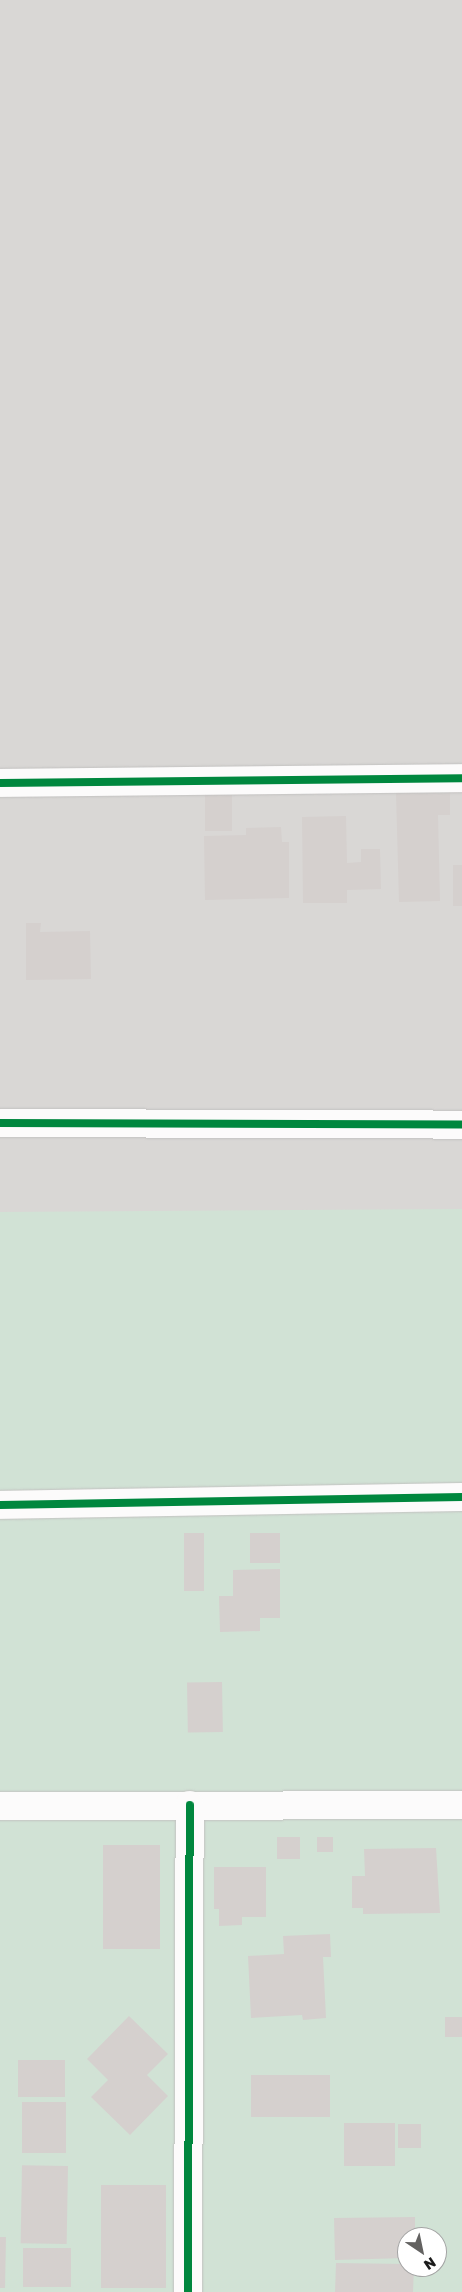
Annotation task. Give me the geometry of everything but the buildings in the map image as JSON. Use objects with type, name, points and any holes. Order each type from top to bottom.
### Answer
[{"type":"street","points":[[0,783],[462,778]]},
{"type":"street","points":[[0,1123],[462,1125]]},
{"type":"street","points":[[0,1505],[462,1497]]},
{"type":"street","points":[[188,2292],[190,1805]]},
{"type":"street","points":[[0,1806],[462,1805]]},
{"type":"shaded area","points":[[0,0],[462,0],[462,2292],[0,2292]]},
{"type":"green space","points":[[462,1209],[462,2292],[0,2292],[0,1212]]},
{"type":"cycle path","points":[[0,783],[462,778]]},
{"type":"cycle path","points":[[0,1123],[462,1125]]},
{"type":"cycle path","points":[[0,1505],[462,1497]]},
{"type":"cycle path","points":[[188,2292],[190,1805]]}]
